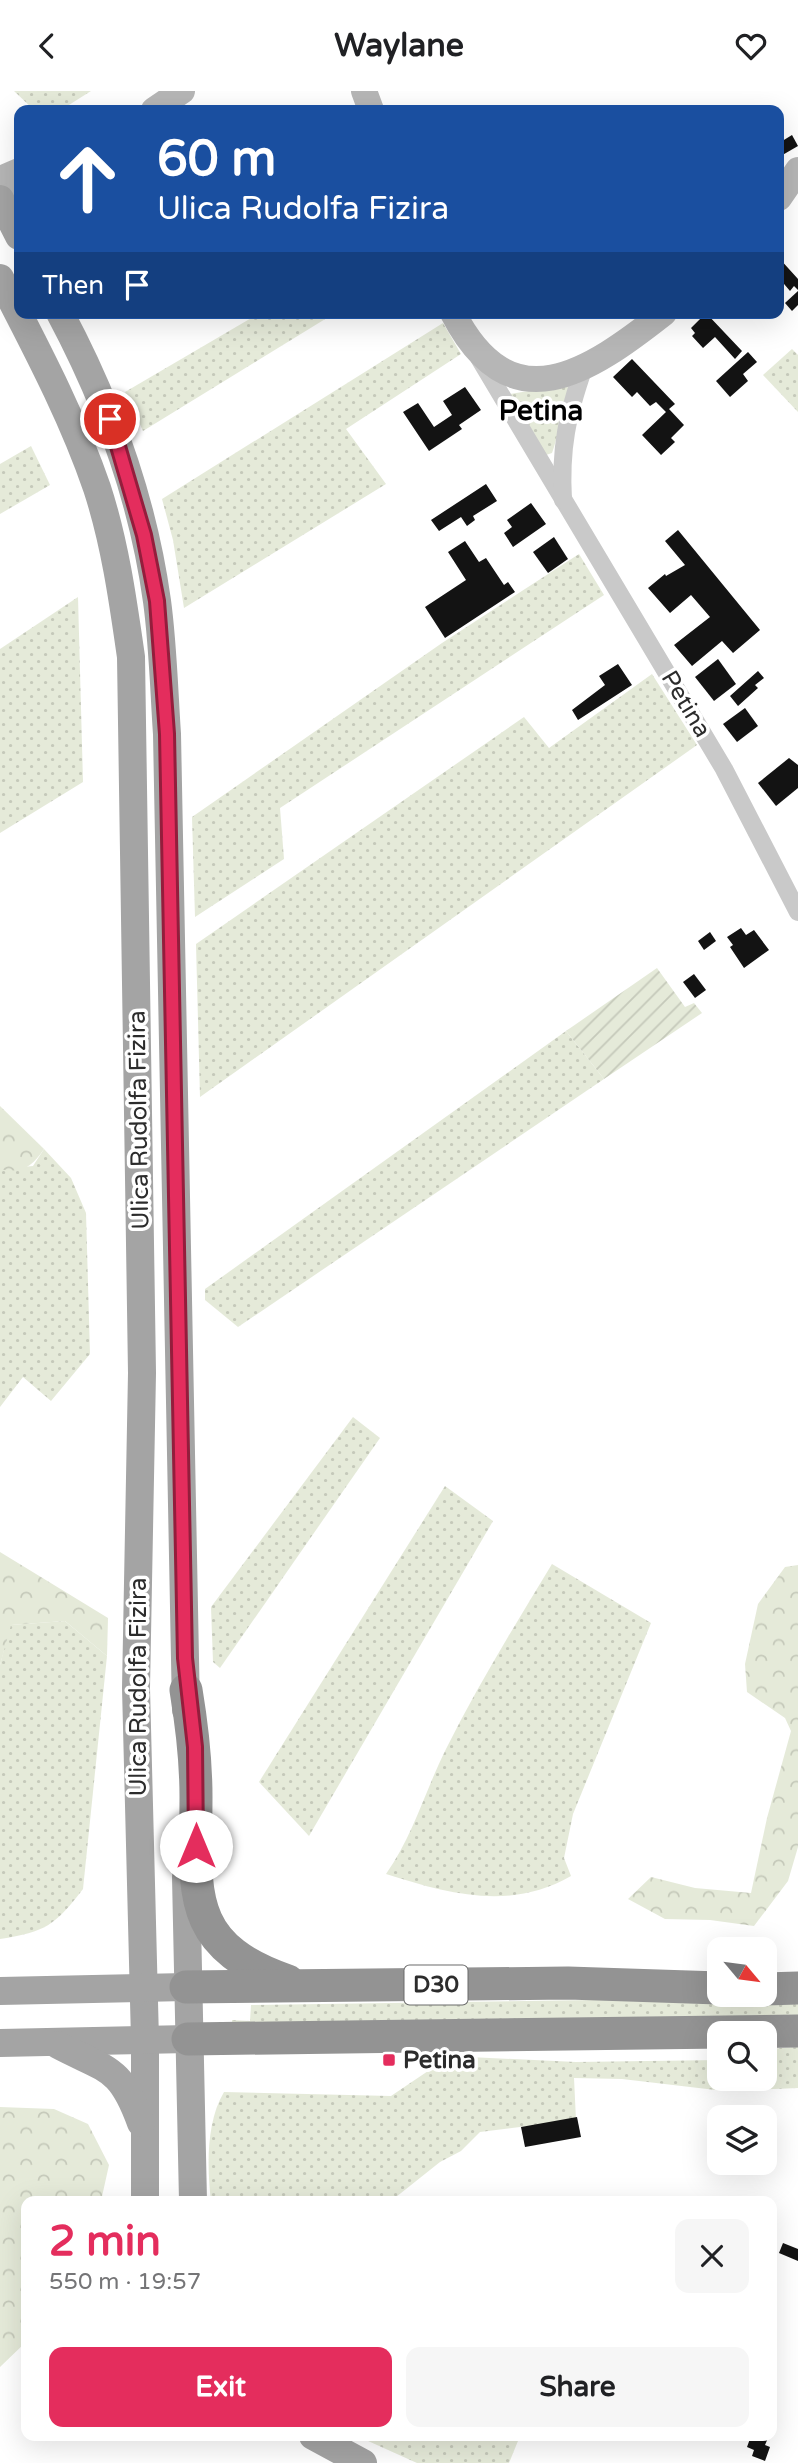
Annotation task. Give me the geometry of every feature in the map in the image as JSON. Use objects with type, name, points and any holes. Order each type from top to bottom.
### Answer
[{"type":"highway","points":[[186,1690],[195,1747],[196,1871],[203,1916],[220,1943],[239,1959],[256,1969],[304,1987]]},
{"type":"highway","name":"D30","points":[[186,1987],[568,1983],[707,1988]]},
{"type":"highway","points":[[777,1989],[798,1988]]},
{"type":"highway","name":"D30","points":[[188,2039],[798,2031]]},
{"type":"main road","points":[[0,200],[14,227]]},
{"type":"main road","name":"Ulica Rudolfa Fizira","points":[[0,278],[14,306]]},
{"type":"main road","name":"Ulica Rudolfa Fizira","points":[[20,319],[72,422],[97,490],[119,578],[131,657],[142,1373],[136,1688],[145,2040],[145,2196]]},
{"type":"main road","name":"Ulica Rudolfa Fizira","points":[[63,319],[110,419],[124,458],[144,535],[157,601],[167,734],[186,1690],[186,1987],[193,2196]]},
{"type":"main road","name":"D30","points":[[0,1991],[186,1987]]},
{"type":"main road","name":"D30","points":[[0,2043],[188,2039]]},
{"type":"main road","points":[[52,2042],[99,2063],[117,2075],[134,2102],[146,2138]]},
{"type":"main road","points":[[322,2441],[363,2463]]},
{"type":"street","points":[[161,105],[182,91]]},
{"type":"street","points":[[784,191],[798,170]]},
{"type":"street","name":"Petina","points":[[457,319],[563,503],[717,757],[798,912]]},
{"type":"street","name":"Petina","points":[[476,352],[499,371],[531,379],[551,378],[584,367],[625,343],[656,319]]},
{"type":"street","name":"Petina","points":[[563,503],[560,460],[564,428],[584,367]]},
{"type":"green space","points":[[14,91],[91,91],[69,105],[29,105]]},
{"type":"green space","points":[[250,319],[325,319],[143,431],[125,392]]},
{"type":"green space","points":[[443,323],[461,354],[346,429],[386,484],[184,608],[173,540],[162,499]]},
{"type":"green space","points":[[792,349],[798,355],[798,412],[763,375]]},
{"type":"green space","points":[[572,384],[552,453],[546,455],[510,394]]},
{"type":"green space","points":[[31,446],[50,485],[0,514],[0,464]]},
{"type":"green space","points":[[579,554],[604,595],[280,808],[284,859],[195,917],[192,817],[442,643]]},
{"type":"green space","points":[[78,597],[83,782],[0,833],[0,649]]},
{"type":"green space","points":[[652,674],[697,745],[200,1097],[196,944],[524,717],[549,748]]},
{"type":"green space","points":[[657,968],[685,1007],[694,1003],[702,1013],[604,1079],[566,1031]]},
{"type":"green space","points":[[566,1031],[604,1079],[238,1327],[205,1300],[205,1289]]},
{"type":"green space","points":[[0,1106],[44,1149],[26,1168],[14,1171],[0,1169]]},
{"type":"green space","points":[[44,1149],[71,1178],[86,1213],[90,1354],[51,1401],[23,1377],[0,1407],[0,1169],[33,1166]]},
{"type":"green space","points":[[353,1417],[380,1438],[220,1668],[213,1662],[211,1607]]},
{"type":"green space","points":[[445,1486],[493,1521],[309,1836],[259,1782]]},
{"type":"green space","points":[[0,1552],[108,1618],[107,1656],[65,1621],[11,1625],[0,1665]]},
{"type":"green space","points":[[552,1564],[651,1623],[573,1814],[564,1858],[571,1876],[548,1887],[525,1893],[479,1896],[433,1888],[386,1874],[404,1844],[458,1725]]},
{"type":"green space","points":[[798,1565],[798,1847],[788,1881],[754,1926],[710,1920],[665,1919],[628,1899],[651,1877],[695,1888],[751,1893],[767,1818],[791,1731],[785,1718],[747,1692],[745,1664],[758,1604],[785,1567]]},
{"type":"green space","points":[[65,1621],[107,1656],[83,1889],[65,1911],[48,1925],[39,1930],[0,1939],[0,1665],[10,1625]]},
{"type":"green space","points":[[777,1997],[798,1997],[798,2019],[232,2028],[232,2020],[250,2021],[251,2005],[707,1998],[707,2007],[777,2007]]},
{"type":"green space","points":[[798,2047],[798,2088],[777,2089],[777,2048]]},
{"type":"green space","points":[[469,2057],[576,2062],[707,2060],[707,2089],[622,2079],[574,2078],[576,2120],[480,2132],[461,2151],[440,2162],[397,2196],[211,2196],[211,2131],[224,2092],[391,2096],[434,2067]]},
{"type":"green space","points":[[0,2107],[54,2109],[88,2124],[109,2165],[102,2196],[21,2196],[21,2347],[0,2367]]},
{"type":"green space","points":[[368,2441],[518,2441],[509,2463],[417,2463]]},
{"type":"building","points":[[792,135],[798,146],[784,154],[784,140]]},
{"type":"building","points":[[784,264],[798,279],[798,290],[794,286],[790,291],[784,284]]},
{"type":"building","points":[[798,291],[798,305],[792,311],[785,303]]},
{"type":"building","points":[[700,319],[712,319],[742,351],[735,359],[715,337],[703,348],[692,336],[695,333],[691,328]]},
{"type":"building","points":[[748,352],[757,362],[743,374],[748,381],[730,397],[716,381]]},
{"type":"building","points":[[632,359],[675,404],[669,409],[684,425],[671,438],[675,442],[661,455],[642,435],[666,412],[656,402],[650,406],[637,392],[632,397],[613,377]]},
{"type":"building","points":[[465,387],[481,410],[459,425],[462,429],[429,451],[403,412],[418,403],[434,427],[452,415],[443,401]]},
{"type":"building","points":[[486,484],[497,501],[473,516],[475,520],[467,526],[461,517],[439,531],[431,520]]},
{"type":"building","points":[[531,503],[546,524],[513,547],[504,533],[512,527],[507,520]]},
{"type":"building","points":[[678,530],[760,630],[733,653],[722,641],[692,666],[674,645],[710,617],[691,595],[670,613],[648,588],[665,574],[666,576],[685,565],[665,541]]},
{"type":"building","points":[[554,537],[568,559],[548,573],[533,552]]},
{"type":"building","points":[[465,541],[479,562],[486,558],[504,585],[508,582],[515,592],[445,638],[425,607],[466,580],[448,552]]},
{"type":"building","points":[[718,659],[736,684],[714,701],[695,677]]},
{"type":"building","points":[[618,664],[632,685],[578,720],[572,710],[605,685],[599,676]]},
{"type":"building","points":[[758,671],[764,678],[755,685],[758,688],[738,706],[730,696]]},
{"type":"building","points":[[745,708],[758,726],[737,742],[723,724]]},
{"type":"building","points":[[789,758],[798,765],[798,788],[776,806],[758,783]]},
{"type":"building","points":[[741,928],[746,935],[754,930],[769,950],[744,968],[730,947],[733,945],[727,937]]},
{"type":"building","points":[[710,932],[716,941],[704,950],[698,941]]},
{"type":"building","points":[[694,974],[706,990],[695,998],[683,982]]},
{"type":"building","points":[[577,2117],[581,2137],[525,2147],[521,2127]]},
{"type":"building","points":[[783,2243],[798,2249],[798,2261],[779,2253]]},
{"type":"building","points":[[749,2441],[767,2441],[765,2445],[770,2447],[765,2461],[752,2456],[754,2450],[747,2447]]},
{"type":"place","name":"Petina","points":[[389,2060]]},
{"type":"district","name":"Petina","points":[[541,411]]},
{"type":"route","points":[[110,419],[124,458],[144,535],[157,601],[167,734],[182,1377],[185,1658],[186,1690],[195,1747],[196,1846]]}]
